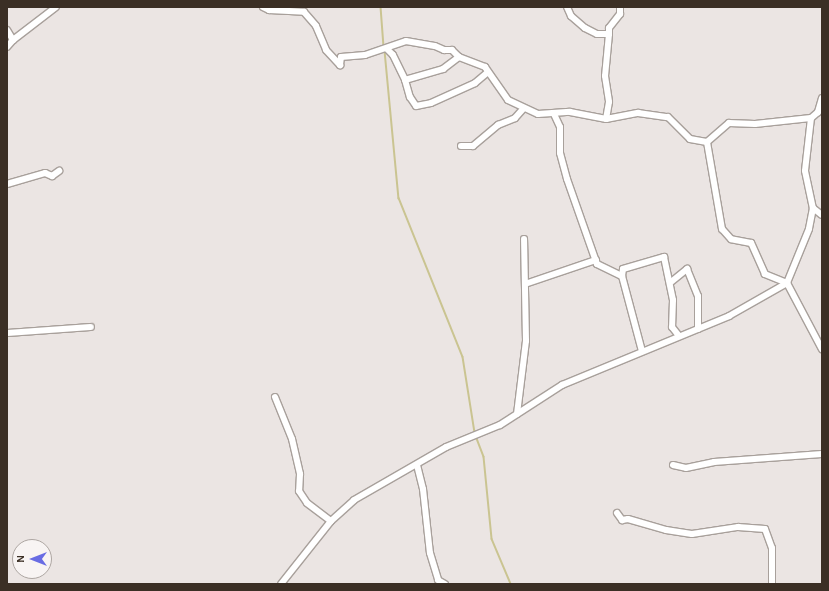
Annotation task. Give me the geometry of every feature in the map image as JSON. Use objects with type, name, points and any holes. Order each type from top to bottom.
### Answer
[{"type":"street","points":[[7,47],[56,7]]},
{"type":"street","points":[[263,7],[269,10],[304,12],[316,26],[326,50],[340,65],[341,58],[358,57],[412,42],[452,50],[459,56],[485,67],[508,100],[538,114],[570,112],[606,119],[638,112],[668,117],[690,139],[707,142]]},
{"type":"street","points":[[567,7],[570,16],[584,28],[597,34],[610,34]]},
{"type":"street","points":[[606,119],[609,102],[606,76],[610,34],[609,28],[620,14],[620,7]]},
{"type":"street","points":[[7,30],[14,40]]},
{"type":"street","points":[[387,49],[393,55],[405,80],[410,97],[416,106],[431,103],[475,83],[488,72]]},
{"type":"street","points":[[405,80],[443,69],[459,56]]},
{"type":"street","points":[[707,142],[730,122],[755,124],[811,118],[820,114],[822,98]]},
{"type":"street","points":[[462,146],[473,146],[498,125],[516,118],[524,108]]},
{"type":"street","points":[[554,114],[560,127],[560,153],[567,180],[597,264],[622,276]]},
{"type":"street","points":[[281,584],[331,521],[354,500],[446,447],[500,425],[562,385],[729,316],[787,283],[809,228],[813,208],[805,171],[811,118]]},
{"type":"street","points":[[707,142],[722,229],[731,238],[751,243],[765,274],[787,283],[822,349]]},
{"type":"street","points":[[7,184],[45,172],[52,176],[59,171]]},
{"type":"street","points":[[813,208],[822,215]]},
{"type":"street","points":[[517,414],[526,341],[524,239]]},
{"type":"street","points":[[642,351],[622,276],[623,269],[664,257],[671,282],[672,327],[679,336]]},
{"type":"street","points":[[525,284],[596,260]]},
{"type":"street","points":[[671,282],[687,269],[698,296],[698,328]]},
{"type":"street","points":[[7,333],[91,327]]},
{"type":"street","points":[[275,397],[292,439],[300,474],[299,491],[306,503],[331,521]]},
{"type":"street","points":[[673,465],[686,468],[714,462],[822,454]]},
{"type":"street","points":[[417,465],[423,489],[430,553],[438,580],[445,584]]},
{"type":"street","points":[[617,513],[622,520],[628,519],[685,534],[738,527],[765,529],[772,548],[772,584]]},
{"type":"waterway","points":[[381,7],[384,47]]},
{"type":"waterway","points":[[385,51],[399,198],[463,357],[475,433]]},
{"type":"waterway","points":[[476,436],[484,457],[492,539],[511,584]]}]
